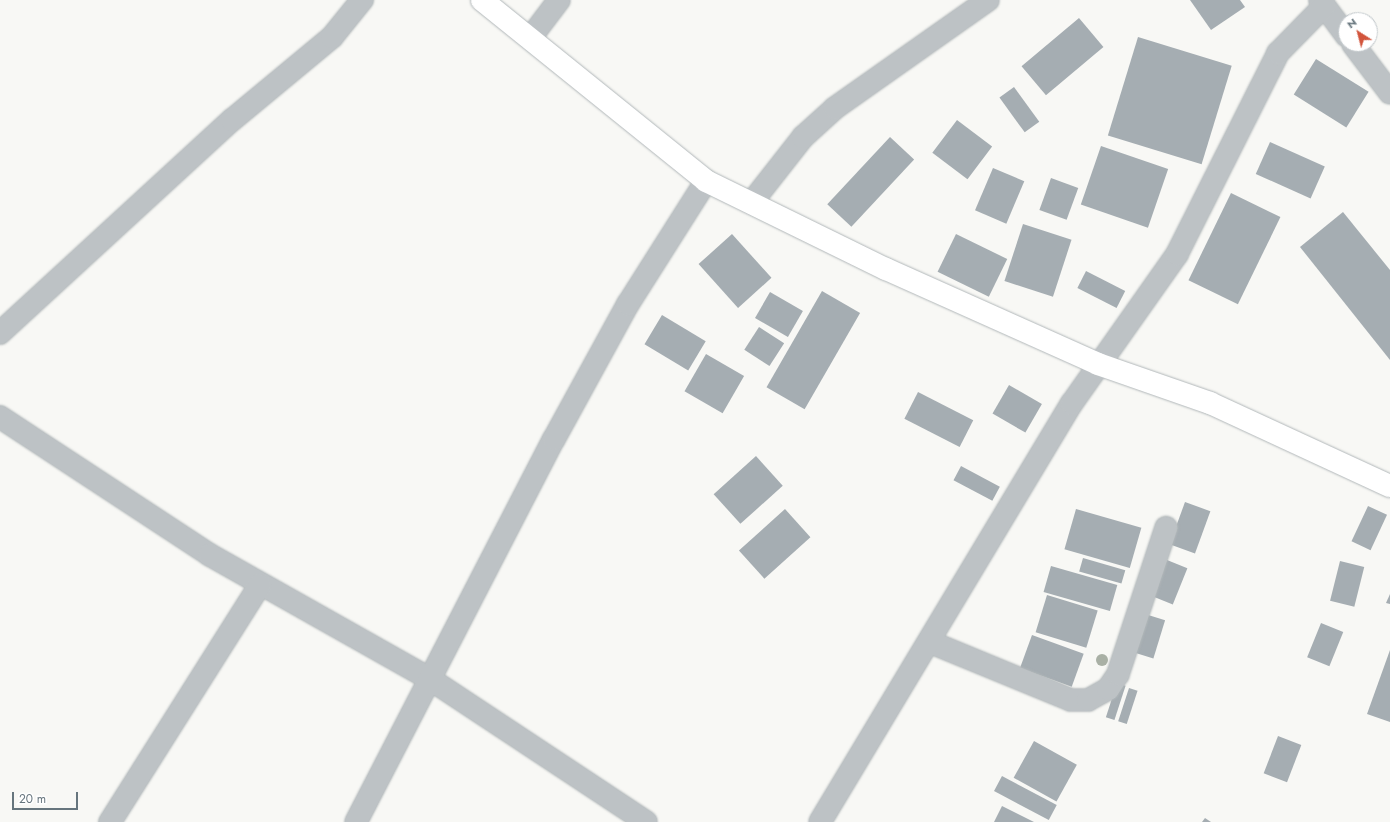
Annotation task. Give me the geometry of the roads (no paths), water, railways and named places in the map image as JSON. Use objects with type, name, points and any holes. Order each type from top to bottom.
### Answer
[{"type":"main road","points":[[482,0],[531,37],[706,181],[752,202],[886,269],[1098,364],[1210,403],[1390,486]]},
{"type":"street","points":[[0,333],[232,120],[332,37],[362,0]]},
{"type":"street","points":[[531,37],[559,0]]},
{"type":"street","points":[[752,202],[803,137],[835,108],[988,0]]},
{"type":"street","points":[[820,822],[1098,364],[1177,254],[1278,53],[1322,3],[1338,24]]},
{"type":"street","points":[[1359,52],[1390,93]]},
{"type":"street","points":[[356,822],[628,304],[706,181]]},
{"type":"street","points":[[0,417],[260,585],[430,679],[646,822]]},
{"type":"street","points":[[930,642],[1072,700],[1088,700],[1108,689],[1118,674],[1166,528]]},
{"type":"street","points":[[110,822],[260,585]]}]
